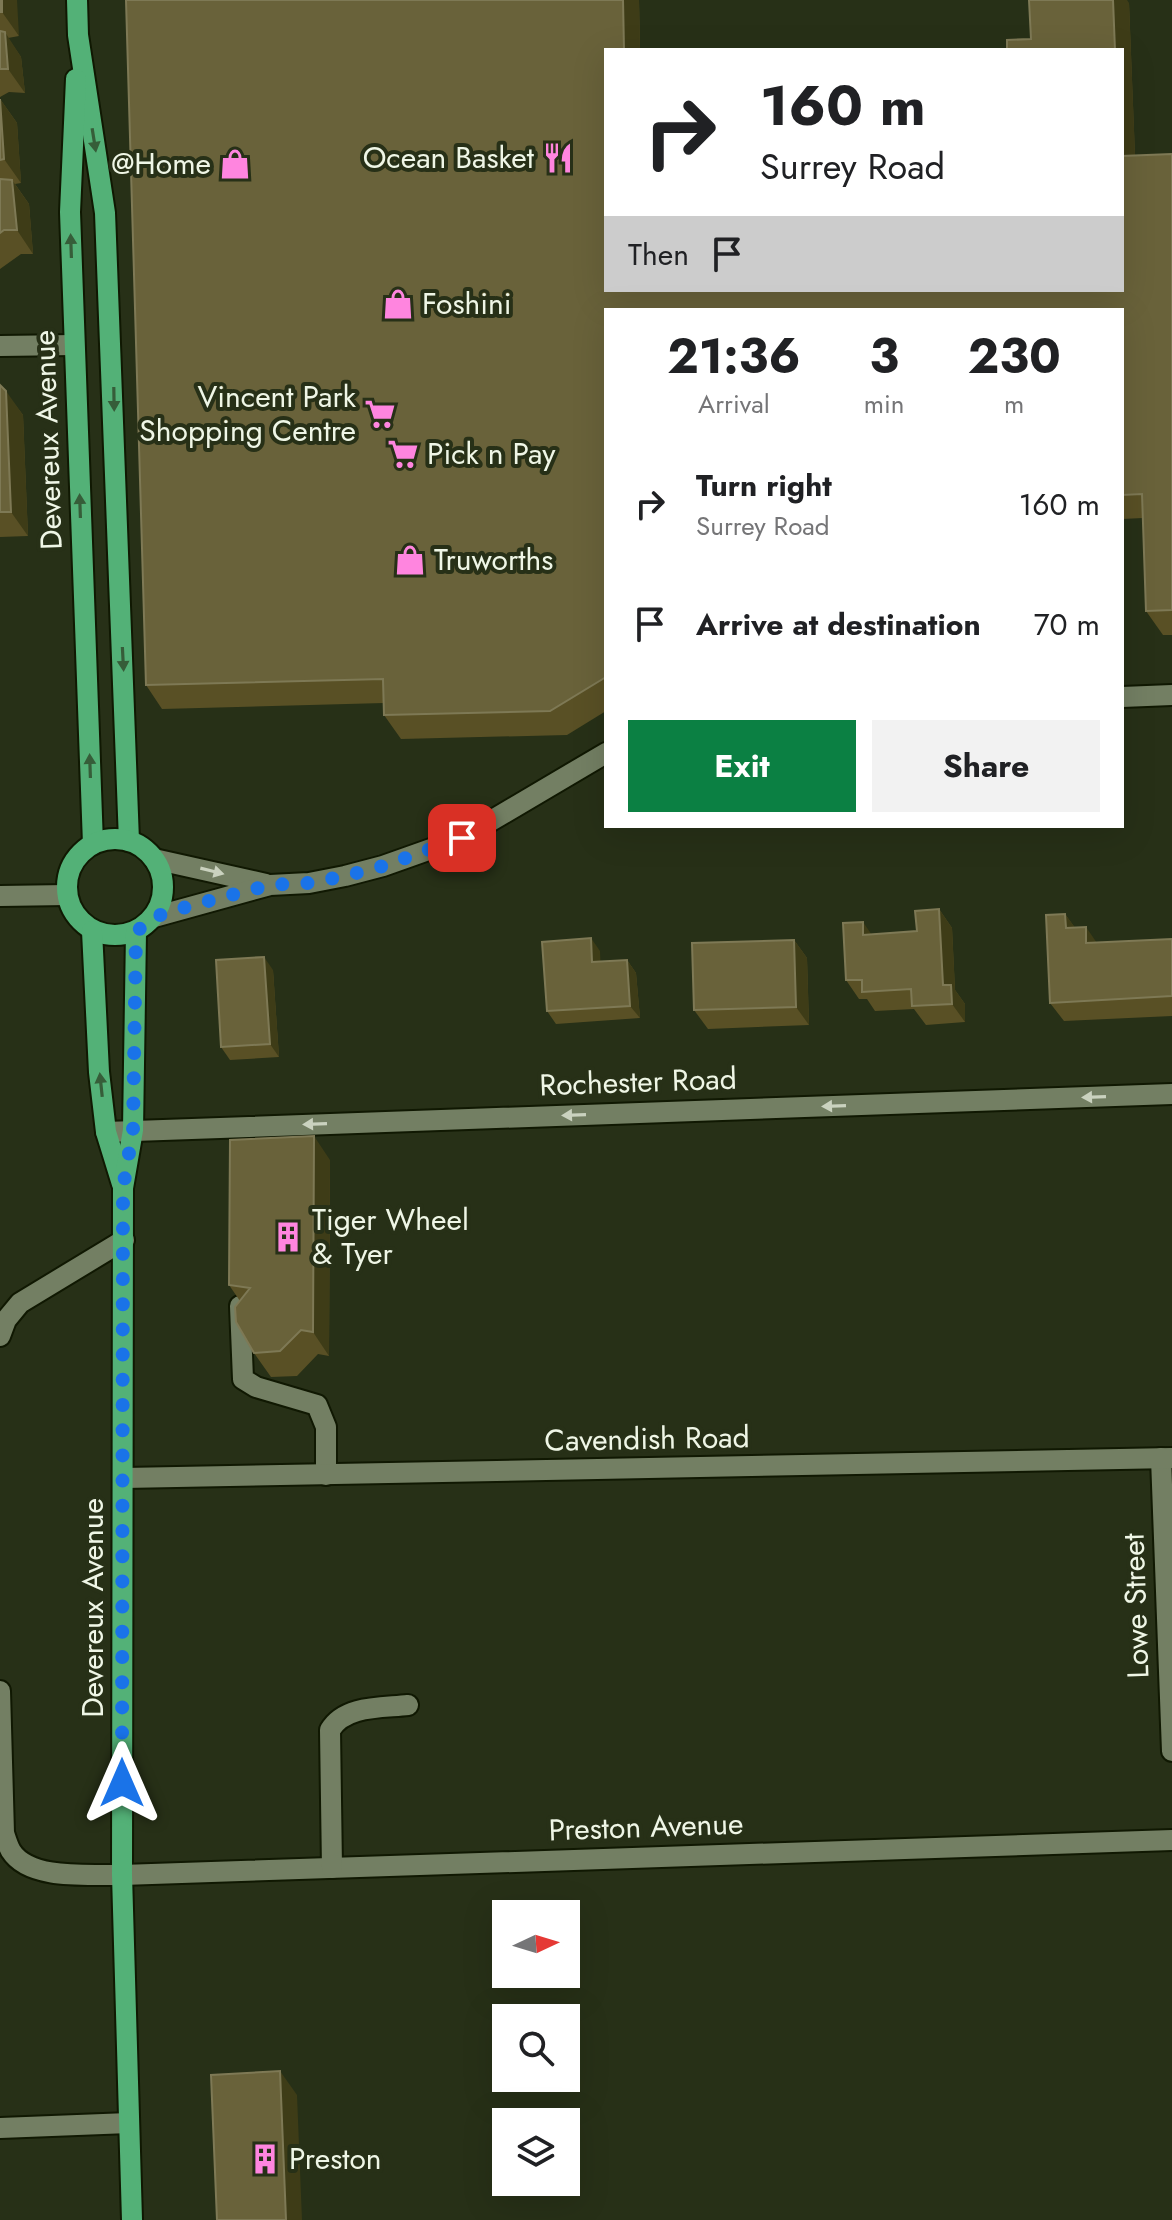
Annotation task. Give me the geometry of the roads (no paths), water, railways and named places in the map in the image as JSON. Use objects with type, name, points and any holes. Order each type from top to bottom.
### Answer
[{"type":"main road","name":"Devereux Avenue","points":[[77,0],[70,212],[93,844]]},
{"type":"main road","name":"Devereux Avenue","points":[[78,35],[105,213],[129,841]]},
{"type":"main road","points":[[111,838],[129,841],[143,848],[154,859],[163,878],[162,898],[154,917],[136,932],[114,937],[92,931],[80,922],[71,909],[67,874],[77,857],[93,844],[111,838]]},
{"type":"main road","name":"Devereux Avenue","points":[[92,931],[99,1072],[106,1132],[123,1188]]},
{"type":"main road","name":"Devereux Avenue","points":[[132,2220],[122,1875],[123,1188],[133,1130],[136,932]]},
{"type":"street","points":[[0,346],[74,345]]},
{"type":"street","points":[[1124,697],[1172,695]]},
{"type":"street","points":[[154,917],[270,885],[309,883],[345,876],[462,838],[604,754]]},
{"type":"street","points":[[154,859],[270,885]]},
{"type":"street","points":[[0,896],[67,895]]},
{"type":"street","name":"Rochester Road","points":[[106,1132],[1172,1094]]},
{"type":"street","points":[[0,1336],[6,1320],[20,1303],[124,1240]]},
{"type":"street","points":[[240,1288],[243,1379],[256,1387],[317,1405],[326,1427],[326,1475]]},
{"type":"street","name":"Cavendish Road","points":[[124,1478],[1166,1458]]},
{"type":"street","name":"Lowe Street","points":[[1166,1458],[1172,1751]]},
{"type":"street","name":"Preston Avenue","points":[[0,1691],[4,1833],[12,1852],[25,1865],[43,1872],[122,1875],[1172,1840]]},
{"type":"street","points":[[332,1868],[330,1730],[337,1720],[350,1712],[408,1705]]},
{"type":"street","points":[[0,2128],[129,2123]]},
{"type":"place","name":"Ocean Basket","points":[[558,158]]},
{"type":"place","name":"@Home","points":[[235,164]]},
{"type":"place","name":"Foshini","points":[[398,304]]},
{"type":"place","name":"Vincent Park Shopping Centre","points":[[380,414]]},
{"type":"place","name":"Pick n Pay","points":[[403,454]]},
{"type":"place","name":"Truworths","points":[[410,560]]},
{"type":"place","name":"Tiger Wheel & Tyer","points":[[288,1237]]},
{"type":"place","name":"Preston","points":[[265,2159]]}]
